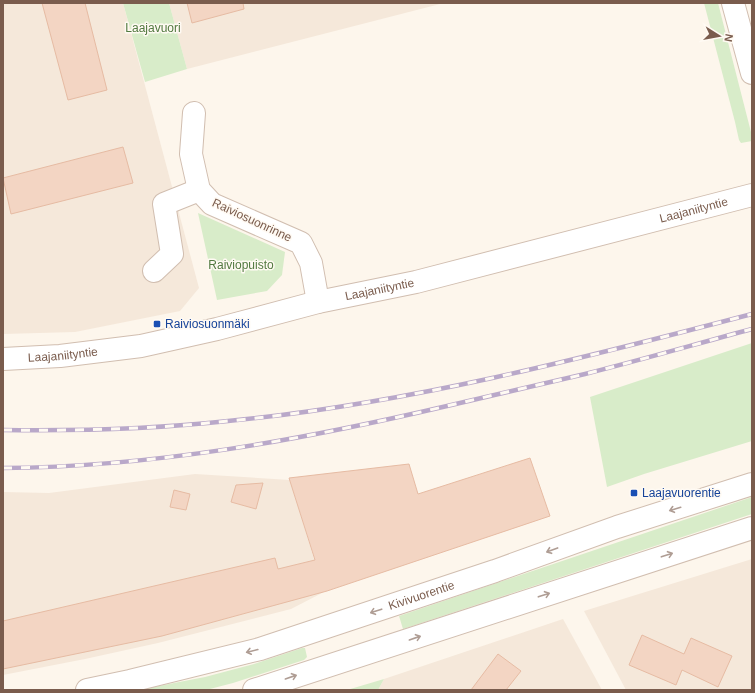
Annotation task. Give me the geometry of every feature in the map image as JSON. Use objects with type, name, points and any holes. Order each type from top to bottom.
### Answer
[{"type":"street","points":[[733,3],[752,73]]},
{"type":"street","points":[[154,271],[172,254],[164,204],[199,190],[191,154],[194,113]]},
{"type":"street","name":"Raiviosuonrinne","points":[[199,190],[212,204],[301,243],[311,264],[318,302]]},
{"type":"street","name":"Laajaniityntie","points":[[3,360],[60,356],[141,346],[217,329],[318,302],[416,282],[752,195]]},
{"type":"street","name":"Kivivuorentie","points":[[87,690],[130,681],[260,648],[488,573],[617,527],[752,484]]},
{"type":"street","points":[[254,690],[752,528]]},
{"type":"shaded area","points":[[3,3],[123,3],[199,288],[180,311],[75,332],[3,334]]},
{"type":"shaded area","points":[[169,3],[444,3],[187,69]]},
{"type":"shaded area","points":[[195,474],[290,480],[324,592],[291,609],[158,643],[3,675],[3,492],[49,493]]},
{"type":"shaded area","points":[[752,559],[752,690],[626,690],[584,611]]},
{"type":"shaded area","points":[[563,619],[602,690],[378,690],[384,679]]},
{"type":"green space","name":"Laajavuori","points":[[123,3],[169,3],[187,69],[145,82]]},
{"type":"green space","points":[[704,3],[718,3],[752,141],[741,143],[739,140]]},
{"type":"green space","name":"Raiviopuisto","points":[[198,213],[285,252],[282,275],[267,291],[217,300]]},
{"type":"green space","points":[[752,343],[752,441],[644,474],[607,487],[590,397]]},
{"type":"green space","points":[[752,497],[752,514],[403,629],[399,616]]},
{"type":"green space","points":[[305,648],[307,657],[304,660],[233,683],[206,690],[138,690],[205,677],[254,664]]},
{"type":"green space","points":[[384,679],[378,690],[347,690]]},
{"type":"building","points":[[42,3],[85,3],[107,90],[68,100]]},
{"type":"building","points":[[187,3],[243,3],[244,9],[192,23]]},
{"type":"building","points":[[123,147],[133,183],[11,214],[3,178]]},
{"type":"building","points":[[530,458],[550,516],[327,591],[162,636],[3,669],[3,621],[275,558],[278,569],[315,560],[289,478],[409,464],[418,494]]},
{"type":"building","points":[[263,483],[256,509],[231,502],[236,485]]},
{"type":"building","points":[[174,490],[190,494],[186,510],[170,507]]},
{"type":"building","points":[[642,635],[684,654],[691,638],[732,656],[718,687],[682,670],[676,685],[629,665]]},
{"type":"building","points":[[498,654],[521,671],[506,690],[471,690]]},
{"type":"railway","points":[[3,430],[88,430],[172,426],[295,413],[361,403],[427,392],[558,363],[752,314]]},
{"type":"railway","points":[[3,468],[115,463],[171,457],[337,430],[585,374],[752,329]]},
{"type":"place","name":"Raiviosuonmäki","points":[[157,324]]},
{"type":"place","name":"Laajavuorentie","points":[[634,493]]}]
